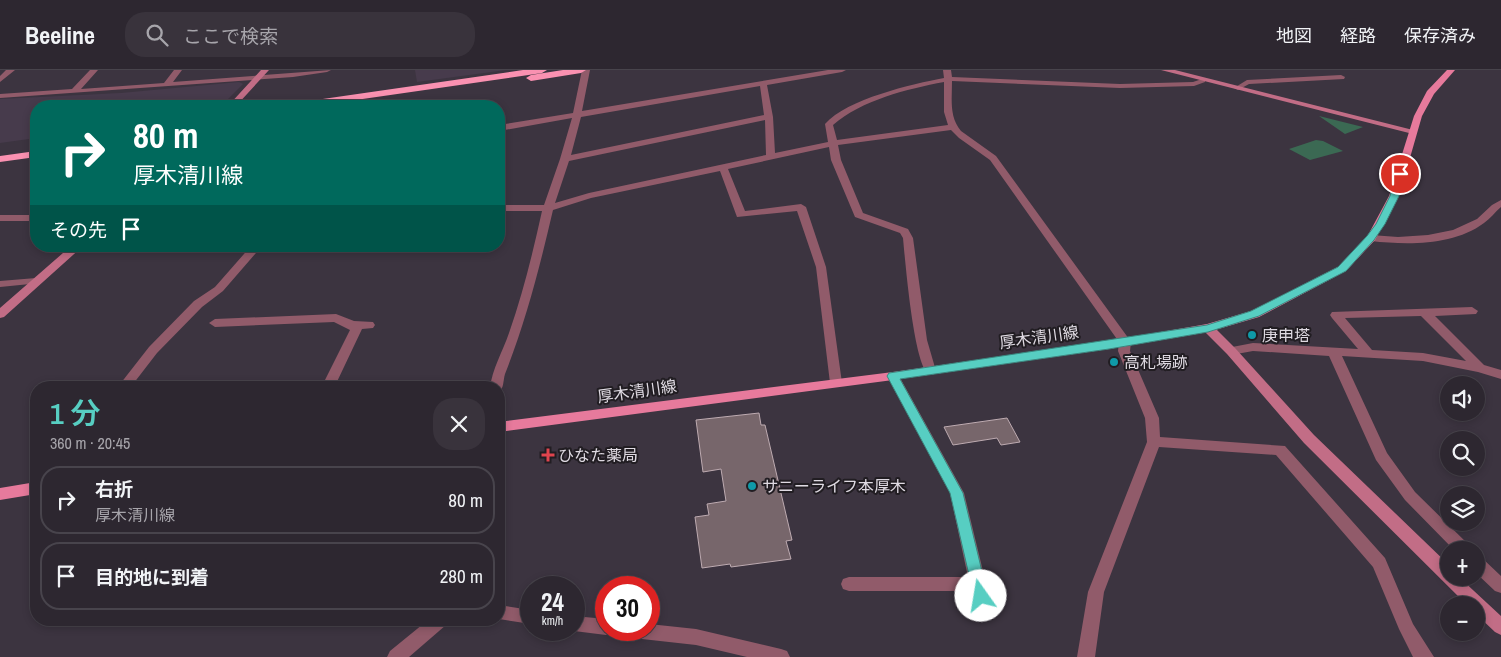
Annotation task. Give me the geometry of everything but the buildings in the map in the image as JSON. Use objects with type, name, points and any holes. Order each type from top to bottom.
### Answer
[{"type":"highway","points":[[336,100],[542,70]]},
{"type":"highway","points":[[385,100],[581,70]]},
{"type":"highway","points":[[0,150],[30,146]]},
{"type":"highway","points":[[0,159],[30,155]]},
{"type":"main road","name":"厚木清川線","points":[[505,426],[930,371],[1125,342],[1208,328],[1255,314],[1342,269],[1371,238],[1394,196],[1418,116],[1430,93],[1451,70]]},
{"type":"main road","points":[[0,494],[30,489]]},
{"type":"street","points":[[0,80],[11,70]]},
{"type":"street","points":[[74,92],[94,70]]},
{"type":"street","points":[[166,86],[178,70]]},
{"type":"street","points":[[0,96],[166,86],[262,73],[298,75],[327,70]]},
{"type":"street","points":[[497,381],[515,334],[533,275],[548,208],[566,159],[586,70]]},
{"type":"street","points":[[505,127],[842,70]]},
{"type":"street","points":[[1165,70],[1413,131]]},
{"type":"street","points":[[1238,88],[1247,82],[1342,77],[1331,70]]},
{"type":"street","points":[[237,100],[262,73]]},
{"type":"street","points":[[930,371],[921,340],[908,238],[904,230],[859,215],[836,160],[829,124],[835,116],[858,106],[935,81],[948,74],[1120,86],[1194,84],[1202,80]]},
{"type":"street","points":[[948,74],[948,115],[952,127],[961,136],[983,149],[993,158],[1125,342],[1124,351],[1152,418],[1154,442],[1096,592],[1086,657]]},
{"type":"street","points":[[763,83],[769,117],[772,156]]},
{"type":"street","points":[[566,159],[769,117]]},
{"type":"street","points":[[505,208],[548,208],[589,196],[833,143],[952,127]]},
{"type":"street","points":[[723,167],[741,214],[801,207],[821,267],[836,383]]},
{"type":"street","points":[[1371,238],[1390,241],[1451,234],[1481,221],[1501,203]]},
{"type":"street","points":[[0,218],[30,218]]},
{"type":"street","points":[[0,314],[71,252]]},
{"type":"street","points":[[129,381],[153,350],[198,304],[219,289],[252,252]]},
{"type":"street","points":[[0,284],[36,281]]},
{"type":"street","points":[[1370,355],[1336,315],[1472,311]]},
{"type":"street","points":[[1424,312],[1480,368]]},
{"type":"street","points":[[215,323],[336,318],[352,325],[356,329],[330,381]]},
{"type":"street","points":[[352,325],[368,324]]},
{"type":"street","points":[[1208,328],[1231,351],[1309,439],[1440,568]]},
{"type":"street","points":[[1231,351],[1252,348],[1424,357],[1480,368],[1501,375]]},
{"type":"street","points":[[1334,353],[1381,456],[1410,496],[1455,541]]},
{"type":"street","points":[[893,376],[957,493],[984,608]]},
{"type":"street","points":[[1154,442],[1280,450],[1379,563],[1418,655]]},
{"type":"street","points":[[1485,571],[1501,586]]},
{"type":"street","points":[[848,584],[978,584]]},
{"type":"street","points":[[1458,586],[1501,627]]},
{"type":"street","points":[[505,613],[520,615]]},
{"type":"street","points":[[396,657],[413,640],[432,626]]},
{"type":"street","points":[[660,633],[696,637],[781,657]]},
{"type":"shaded area","points":[[415,70],[506,70],[417,82]]},
{"type":"shaded area","points":[[239,82],[243,84],[227,100],[30,100],[30,139],[0,143],[0,99],[121,93]]},
{"type":"green space","points":[[1319,116],[1363,127],[1345,134]]},
{"type":"green space","points":[[1316,140],[1323,141],[1343,151],[1310,160],[1289,149]]},
{"type":"place","name":"庚申塔","points":[[1252,335]]},
{"type":"place","name":"高札場跡","points":[[1114,362]]},
{"type":"place","name":"ひなた薬局","points":[[548,455]]},
{"type":"place","name":"サニーライフ本厚木","points":[[752,486]]},
{"type":"route","points":[[981,596],[957,493],[893,376],[1109,345],[1208,328],[1255,314],[1342,269],[1371,238],[1380,224],[1394,196],[1400,174]]}]
